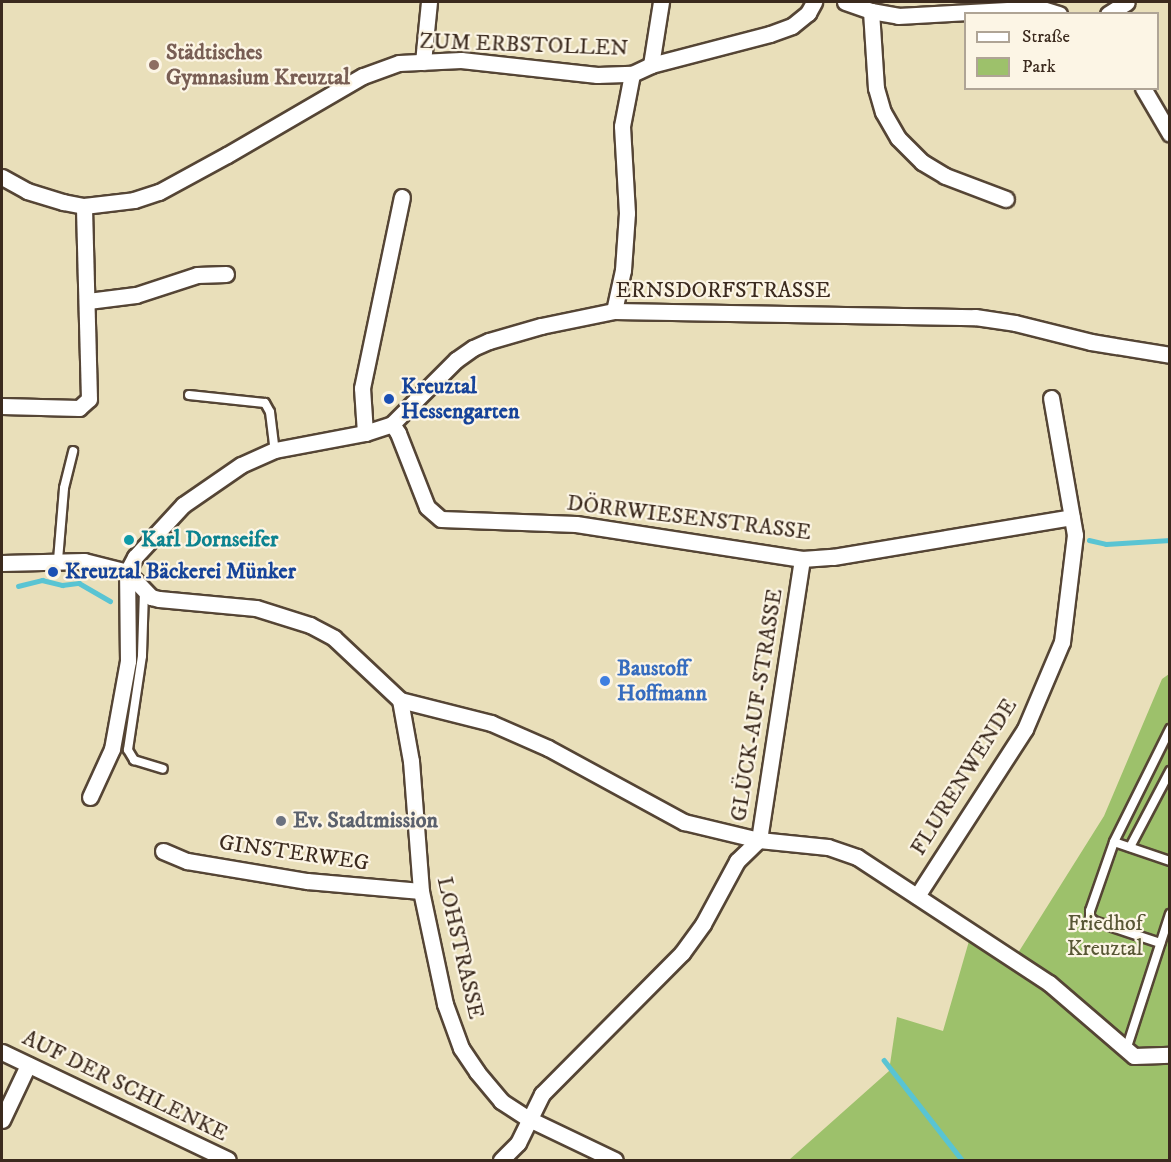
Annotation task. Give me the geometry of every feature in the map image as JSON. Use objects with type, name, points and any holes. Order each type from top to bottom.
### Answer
[{"type":"street","points":[[423,62],[429,2]]},
{"type":"street","points":[[651,65],[661,2]]},
{"type":"street","name":"ZUM ERBSTOLLEN","points":[[2,177],[27,191],[84,206],[134,200],[159,192],[363,76],[399,63],[461,60],[597,75],[633,74],[651,65],[770,34],[792,26],[808,13],[814,2]]},
{"type":"street","points":[[844,2],[871,11],[898,16],[964,12]]},
{"type":"street","points":[[1111,12],[1128,2]]},
{"type":"street","points":[[968,12],[1039,8],[1052,12]]},
{"type":"street","points":[[871,11],[876,88],[883,112],[898,138],[922,162],[945,176],[1006,200]]},
{"type":"street","points":[[614,310],[622,270],[627,213],[622,126],[633,74]]},
{"type":"street","points":[[1144,90],[1170,134]]},
{"type":"street","points":[[365,433],[362,387],[402,197]]},
{"type":"street","points":[[2,406],[79,408],[89,399],[84,206]]},
{"type":"street","points":[[88,302],[136,295],[197,275],[226,274]]},
{"type":"street","name":"ERNSDORFSTRASSE","points":[[127,572],[135,557],[183,505],[232,470],[275,450],[365,433],[392,424],[456,360],[473,348],[489,341],[541,326],[614,310],[975,317],[1015,323],[1091,342],[1170,355]]},
{"type":"street","name":"FLURENWENDE","points":[[917,896],[1025,729],[1062,642],[1075,535],[1051,398]]},
{"type":"street","name":"DÖRRWIESENSTRASSE","points":[[392,424],[398,432],[427,507],[441,519],[576,524],[802,559],[833,557],[1072,517]]},
{"type":"street","name":"GLÜCK-AUF-STRASSE","points":[[501,1161],[518,1143],[542,1094],[682,953],[703,924],[737,861],[759,840],[802,559]]},
{"type":"street","points":[[2,563],[84,561],[127,572],[144,591],[159,599],[256,608],[310,625],[334,638],[400,700],[491,723],[549,748],[684,822],[759,840],[828,846],[857,856],[1049,983],[1134,1056],[1170,1055]]},
{"type":"street","points":[[90,797],[112,749],[128,661],[127,572]]},
{"type":"street","name":"LOHSTRASSE","points":[[400,700],[411,761],[421,891],[446,1004],[461,1048],[501,1101],[529,1119],[615,1161]]},
{"type":"street","name":"GINSTERWEG","points":[[163,851],[187,861],[307,881],[421,891]]},
{"type":"street","name":"AUF DER SCHLENKE","points":[[2,1052],[228,1161]]},
{"type":"street","points":[[2,1120],[28,1065]]},
{"type":"lane","points":[[189,395],[265,403],[270,412],[275,450]]},
{"type":"lane","points":[[58,560],[64,488],[73,452]]},
{"type":"lane","points":[[144,591],[142,656],[128,750],[134,760],[163,769]]},
{"type":"lane","points":[[1164,939],[1094,921],[1090,917],[1090,911],[1114,842],[1170,729]]},
{"type":"lane","points":[[1130,847],[1170,771]]},
{"type":"lane","points":[[1114,842],[1170,861]]},
{"type":"lane","points":[[1126,1050],[1164,939],[1170,914]]},
{"type":"green space","name":"Friedhof Kreuztal","points":[[1169,674],[1169,1160],[789,1160],[889,1071],[897,1017],[943,1031],[969,941],[1018,953],[1104,816],[1162,679]]},
{"type":"waterway","points":[[1089,540],[1106,544],[1170,540]]},
{"type":"waterway","points":[[18,586],[42,580],[62,585],[79,583],[110,601]]},
{"type":"waterway","points":[[884,1060],[962,1160]]},
{"type":"place","name":"Städtisches Gymnasium Kreuztal","points":[[154,65]]},
{"type":"place","name":"Kreuztal Hessengarten","points":[[389,399]]},
{"type":"place","name":"Karl Dornseifer","points":[[129,540]]},
{"type":"place","name":"Kreuztal Bäckerei Münker","points":[[53,572]]},
{"type":"place","name":"Baustoff Hoffmann","points":[[605,681]]},
{"type":"place","name":"Ev. Stadtmission","points":[[281,821]]}]
